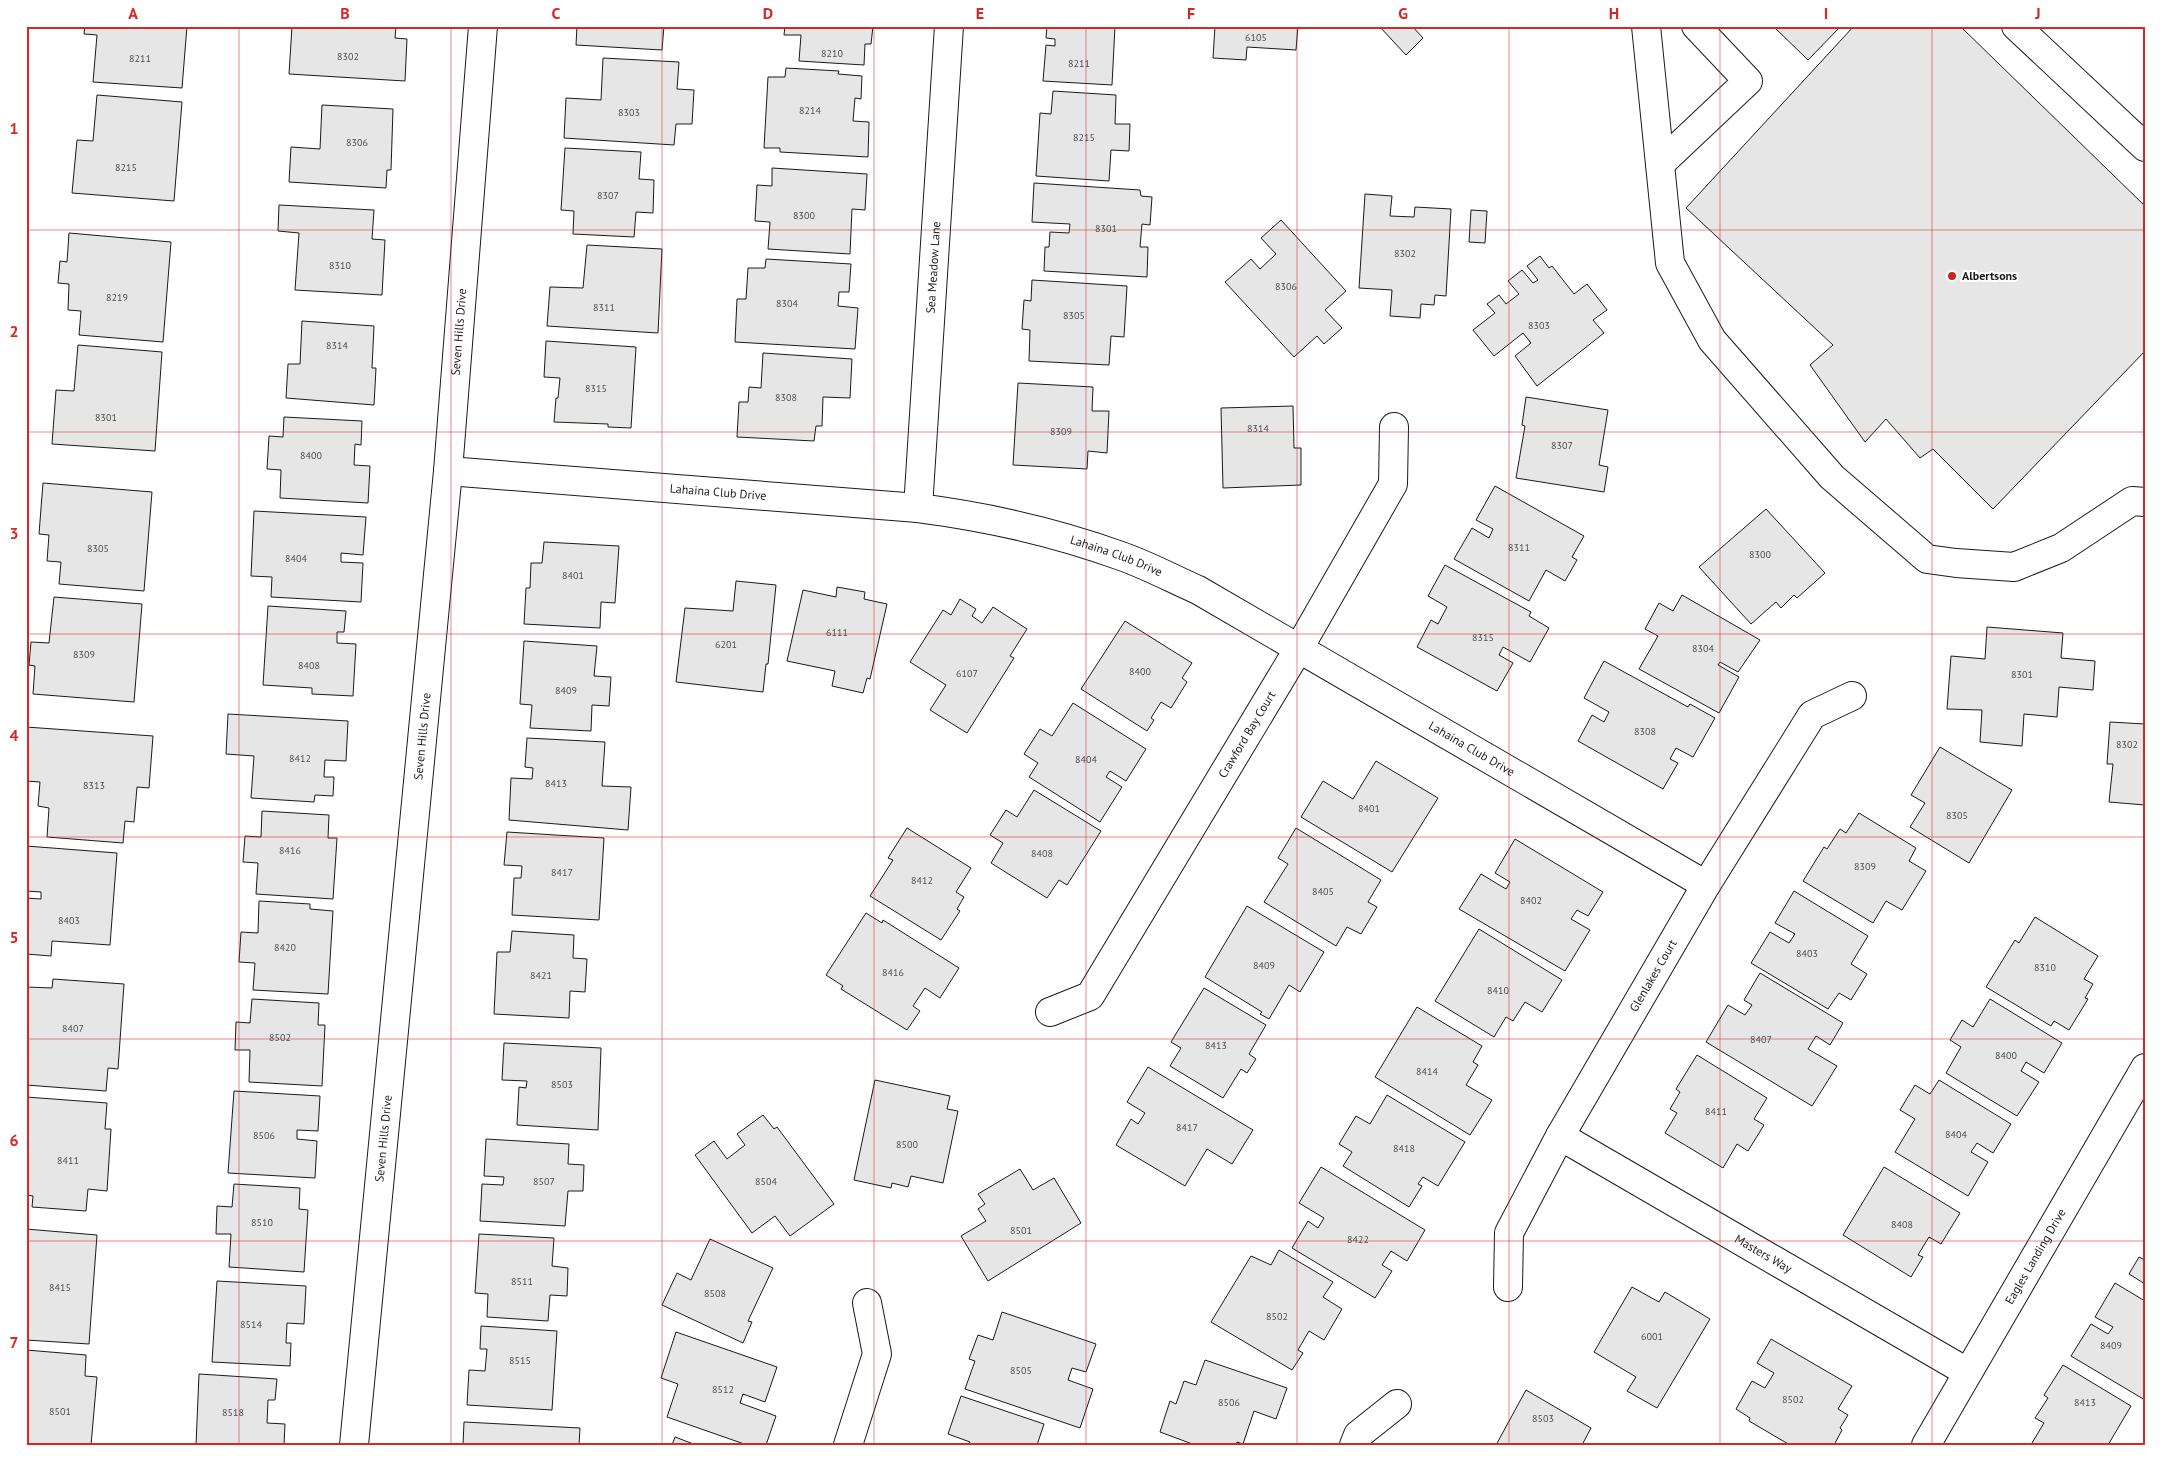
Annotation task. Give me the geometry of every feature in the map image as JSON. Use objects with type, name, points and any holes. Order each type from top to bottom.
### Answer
[{"type":"street","name":"Seven Hills Drive","points":[[354,1445],[448,471],[483,26]]},
{"type":"street","name":"Sea Meadow Lane","points":[[918,508],[948,26]]},
{"type":"street","points":[[1646,26],[1670,264],[1712,340],[1832,477],[1927,559],[2014,567],[2061,548],[2132,501],[2145,502]]},
{"type":"street","points":[[1660,164],[1748,81],[1696,26]]},
{"type":"street","points":[[2016,26],[2145,147]]},
{"type":"street","name":"Crawford Bay Court","points":[[1050,1012],[1090,996],[1299,648],[1393,484],[1394,427]]},
{"type":"street","name":"Lahaina Club Drive","points":[[448,471],[918,508],[968,515],[1046,531],[1123,556],[1198,590],[1706,884]]},
{"type":"street","name":"Glenlakes Court","points":[[1508,1287],[1509,1233],[1560,1136],[1706,884],[1812,715],[1852,696]]},
{"type":"street","name":"Eagles Landing Drive","points":[[1926,1445],[2145,1068]]},
{"type":"street","name":"Masters Way","points":[[1560,1136],[1967,1372]]},
{"type":"street","points":[[848,1445],[877,1354],[867,1303]]},
{"type":"street","points":[[1354,1445],[1358,1435],[1397,1404]]},
{"type":"building","points":[[85,26],[187,26],[182,88],[93,82],[97,35],[84,34]]},
{"type":"building","points":[[292,26],[396,26],[395,38],[407,39],[405,81],[289,74]]},
{"type":"building","points":[[577,26],[664,26],[662,50],[576,45]]},
{"type":"building","points":[[785,26],[873,26],[871,44],[865,44],[864,65],[799,61],[801,35],[784,35]]},
{"type":"building","points":[[1047,26],[1115,26],[1112,85],[1043,81],[1046,45],[1055,46],[1055,39],[1046,38]]},
{"type":"building","points":[[1215,26],[1298,26],[1296,50],[1247,47],[1246,60],[1213,58]]},
{"type":"building","points":[[1379,26],[1412,26],[1423,38],[1406,55]]},
{"type":"building","points":[[1773,26],[1841,26],[1808,60]]},
{"type":"building","name":"Albertsons","points":[[1854,26],[1960,26],[2145,206],[2145,351],[1993,509],[1933,449],[1920,458],[1886,419],[1865,442],[1810,365],[1833,345],[1686,208]]},
{"type":"building","points":[[603,58],[679,62],[677,89],[694,90],[692,124],[676,124],[674,145],[564,138],[566,98],[601,100]]},
{"type":"building","points":[[786,68],[839,71],[838,74],[862,76],[861,99],[855,98],[853,121],[869,122],[868,157],[780,152],[780,148],[764,148],[768,77],[785,77]]},
{"type":"building","points":[[1053,91],[1116,95],[1115,124],[1130,124],[1129,151],[1111,150],[1109,181],[1036,176],[1040,113],[1051,114]]},
{"type":"building","points":[[97,95],[182,102],[174,201],[72,193],[77,140],[93,141]]},
{"type":"building","points":[[322,105],[393,109],[391,170],[387,170],[386,188],[289,182],[291,147],[320,149]]},
{"type":"building","points":[[565,148],[641,152],[639,179],[654,180],[653,213],[636,212],[634,237],[573,234],[574,211],[561,210]]},
{"type":"building","points":[[772,168],[867,174],[865,210],[852,209],[850,254],[768,249],[770,222],[755,221],[757,185],[772,186]]},
{"type":"building","points":[[1034,183],[1140,190],[1141,196],[1152,197],[1150,225],[1142,224],[1140,247],[1148,247],[1147,277],[1044,271],[1045,247],[1049,247],[1050,232],[1069,233],[1070,224],[1032,222]]},
{"type":"building","points":[[1365,194],[1392,196],[1390,216],[1414,217],[1415,207],[1451,209],[1446,296],[1435,295],[1434,305],[1421,304],[1420,318],[1390,316],[1392,290],[1359,288]]},
{"type":"building","points":[[279,205],[374,210],[372,239],[385,240],[382,295],[295,290],[299,233],[278,231]]},
{"type":"building","points":[[1471,210],[1487,211],[1485,243],[1469,242]]},
{"type":"building","points":[[1281,220],[1346,291],[1325,310],[1342,328],[1324,344],[1317,336],[1294,357],[1225,282],[1251,259],[1260,269],[1276,254],[1261,238]]},
{"type":"building","points":[[69,233],[171,242],[163,342],[79,335],[81,311],[68,310],[69,284],[58,283],[60,261],[67,262]]},
{"type":"building","points":[[587,245],[662,249],[658,333],[547,326],[550,287],[583,288]]},
{"type":"building","points":[[1540,256],[1549,268],[1552,266],[1574,294],[1587,284],[1607,310],[1593,320],[1604,333],[1537,386],[1515,356],[1531,343],[1523,333],[1494,356],[1473,330],[1495,313],[1487,304],[1499,295],[1506,304],[1519,294],[1508,281],[1522,270],[1533,283],[1538,280],[1527,266]]},
{"type":"building","points":[[766,259],[851,264],[849,292],[839,292],[838,306],[858,308],[855,349],[735,342],[737,299],[746,299],[748,268],[765,268]]},
{"type":"building","points":[[1032,280],[1127,286],[1124,337],[1111,336],[1109,365],[1029,361],[1030,330],[1022,329],[1024,300],[1031,301]]},
{"type":"building","points":[[302,321],[374,326],[372,368],[376,368],[374,405],[286,398],[288,364],[300,364]]},
{"type":"building","points":[[546,341],[636,347],[631,428],[608,427],[608,424],[554,422],[560,378],[544,377]]},
{"type":"building","points":[[78,345],[162,352],[155,451],[52,444],[56,390],[74,391]]},
{"type":"building","points":[[763,353],[852,359],[850,398],[823,397],[822,426],[816,426],[814,441],[737,437],[739,402],[748,402],[749,387],[761,388]]},
{"type":"building","points":[[1018,383],[1093,387],[1092,411],[1109,411],[1107,453],[1088,451],[1087,469],[1013,465]]},
{"type":"building","points":[[1526,397],[1608,410],[1599,465],[1608,467],[1604,492],[1516,478],[1525,426],[1522,425]]},
{"type":"building","points":[[1293,406],[1294,448],[1301,448],[1301,485],[1223,488],[1221,408]]},
{"type":"building","points":[[284,417],[362,421],[361,445],[355,444],[354,465],[370,466],[368,503],[280,498],[281,470],[267,469],[269,436],[283,437]]},
{"type":"building","points":[[43,483],[152,492],[144,591],[59,584],[61,562],[47,561],[49,535],[39,534]]},
{"type":"building","points":[[1495,486],[1584,536],[1572,557],[1577,560],[1565,581],[1546,570],[1529,601],[1454,559],[1472,528],[1489,538],[1493,529],[1476,520]]},
{"type":"building","points":[[1766,509],[1825,573],[1797,598],[1794,595],[1781,608],[1776,602],[1751,624],[1699,567]]},
{"type":"building","points":[[254,511],[366,517],[363,555],[341,553],[341,562],[363,563],[361,602],[271,597],[272,577],[251,576]]},
{"type":"building","points":[[544,542],[619,546],[615,603],[601,602],[600,628],[524,624],[526,588],[530,588],[531,563],[542,563]]},
{"type":"building","points":[[1445,565],[1531,612],[1529,616],[1549,628],[1530,662],[1503,647],[1499,655],[1513,663],[1497,691],[1417,647],[1431,620],[1438,624],[1447,607],[1428,596]]},
{"type":"building","points":[[736,581],[776,585],[768,664],[766,664],[763,692],[676,682],[685,608],[733,611]]},
{"type":"building","points":[[837,587],[865,592],[864,599],[887,604],[870,679],[867,678],[863,693],[832,686],[835,671],[787,661],[803,590],[836,597]]},
{"type":"building","points":[[1682,595],[1760,640],[1738,672],[1720,662],[1718,665],[1739,677],[1719,713],[1639,669],[1658,636],[1645,629],[1659,603],[1673,611]]},
{"type":"building","points":[[54,597],[142,604],[134,702],[33,694],[35,666],[29,665],[31,642],[49,643]]},
{"type":"building","points":[[960,599],[976,609],[972,616],[982,623],[993,607],[1027,629],[1010,656],[1014,658],[967,733],[930,710],[946,685],[910,662],[943,610],[951,615]]},
{"type":"building","points":[[268,606],[346,611],[344,632],[337,632],[337,643],[356,644],[353,696],[312,694],[312,688],[263,685]]},
{"type":"building","points":[[1125,621],[1192,663],[1182,678],[1187,682],[1171,708],[1161,702],[1151,718],[1154,720],[1147,731],[1081,689]]},
{"type":"building","points":[[1987,627],[2063,633],[2061,658],[2095,661],[2093,690],[2059,687],[2057,717],[2024,714],[2022,746],[1980,742],[1982,710],[1947,709],[1951,656],[1985,659]]},
{"type":"building","points":[[524,641],[597,646],[594,676],[611,677],[609,706],[592,705],[591,731],[530,728],[532,705],[520,704]]},
{"type":"building","points":[[1604,661],[1688,707],[1690,704],[1715,718],[1693,757],[1676,748],[1670,759],[1678,763],[1663,789],[1578,741],[1592,715],[1604,722],[1609,712],[1584,698]]},
{"type":"building","points":[[1073,703],[1146,749],[1126,781],[1110,771],[1106,777],[1122,787],[1100,822],[1029,777],[1038,763],[1024,754],[1040,729],[1052,736]]},
{"type":"building","points":[[228,714],[348,721],[346,761],[325,760],[324,777],[334,777],[333,796],[315,795],[314,802],[251,798],[254,756],[226,754]]},
{"type":"building","points":[[2110,722],[2145,724],[2145,805],[2109,802],[2113,764],[2107,764]]},
{"type":"building","points":[[26,727],[153,736],[149,788],[137,787],[134,822],[125,821],[123,843],[47,837],[49,808],[38,806],[40,782],[26,781]]},
{"type":"building","points":[[527,738],[605,742],[602,786],[631,787],[628,830],[509,820],[511,778],[532,779],[533,768],[525,767]]},
{"type":"building","points":[[1940,747],[2012,790],[1969,863],[1910,827],[1925,803],[1911,795]]},
{"type":"building","points":[[1376,761],[1438,798],[1392,872],[1301,817],[1323,781],[1353,799]]},
{"type":"building","points":[[1034,790],[1101,831],[1067,885],[1059,880],[1047,898],[991,863],[1003,843],[990,835],[1006,810],[1017,817]]},
{"type":"building","points":[[262,811],[329,815],[328,838],[337,838],[333,899],[256,894],[258,863],[243,862],[245,836],[261,837]]},
{"type":"building","points":[[1859,813],[1916,848],[1909,861],[1926,871],[1902,910],[1886,901],[1873,923],[1803,881],[1824,847],[1827,849],[1840,829],[1846,833]]},
{"type":"building","points":[[907,828],[971,868],[956,892],[964,897],[957,909],[960,911],[941,940],[870,896],[893,860],[888,858]]},
{"type":"building","points":[[1296,828],[1381,880],[1368,902],[1377,907],[1361,934],[1347,927],[1336,946],[1264,902],[1288,864],[1278,858]]},
{"type":"building","points":[[507,832],[604,838],[599,920],[512,915],[514,878],[521,878],[522,866],[504,865]]},
{"type":"building","points":[[1515,839],[1603,892],[1588,916],[1577,910],[1571,919],[1590,930],[1565,971],[1459,909],[1481,874],[1506,889],[1510,882],[1495,873]]},
{"type":"building","points":[[26,846],[117,853],[110,945],[52,941],[51,956],[26,954],[26,898],[41,899],[41,892],[26,891]]},
{"type":"building","points":[[1794,891],[1868,936],[1851,964],[1867,974],[1851,1000],[1839,993],[1828,1009],[1751,963],[1770,932],[1789,943],[1795,934],[1775,923]]},
{"type":"building","points":[[259,901],[310,904],[310,909],[333,911],[328,994],[253,990],[255,963],[239,962],[241,932],[258,933]]},
{"type":"building","points":[[1247,906],[1324,952],[1300,992],[1289,985],[1269,1019],[1260,1014],[1262,1012],[1205,977]]},
{"type":"building","points":[[866,913],[882,923],[883,920],[959,968],[940,998],[925,988],[913,1006],[920,1011],[907,1030],[841,989],[843,986],[826,975]]},
{"type":"building","points":[[2035,917],[2098,956],[2084,979],[2093,984],[2085,998],[2088,999],[2069,1030],[2054,1021],[2051,1026],[1986,987],[2015,940],[2019,943]]},
{"type":"building","points":[[1479,929],[1562,980],[1542,1012],[1525,1002],[1513,1021],[1506,1017],[1494,1037],[1435,1001]]},
{"type":"building","points":[[512,931],[574,935],[573,958],[587,959],[585,992],[570,991],[569,1018],[494,1014],[497,952],[510,952]]},
{"type":"building","points":[[1760,973],[1843,1023],[1830,1045],[1816,1036],[1808,1049],[1837,1066],[1812,1106],[1706,1042],[1728,1005],[1745,1015],[1752,1005],[1744,1000]]},
{"type":"building","points":[[53,979],[124,984],[118,1069],[108,1068],[106,1091],[26,1085],[26,987],[52,988]]},
{"type":"building","points":[[1204,988],[1266,1025],[1249,1054],[1256,1059],[1247,1073],[1241,1069],[1223,1098],[1170,1066],[1181,1048],[1171,1042]]},
{"type":"building","points":[[252,999],[319,1003],[318,1025],[325,1025],[322,1086],[249,1082],[250,1050],[235,1050],[236,1022],[250,1023]]},
{"type":"building","points":[[1990,999],[2062,1043],[2044,1073],[2026,1062],[2021,1071],[2039,1082],[2017,1116],[1946,1073],[1961,1047],[1950,1040],[1962,1020],[1973,1027]]},
{"type":"building","points":[[1417,1007],[1482,1046],[1473,1062],[1478,1065],[1466,1085],[1492,1100],[1470,1135],[1375,1077]]},
{"type":"building","points":[[504,1043],[601,1048],[598,1130],[517,1125],[519,1087],[526,1088],[527,1081],[502,1080]]},
{"type":"building","points":[[1697,1055],[1767,1098],[1754,1119],[1764,1125],[1748,1151],[1737,1144],[1723,1168],[1665,1133],[1677,1113],[1670,1109],[1680,1092],[1676,1089]]},
{"type":"building","points":[[1148,1067],[1253,1130],[1232,1164],[1207,1149],[1185,1186],[1116,1145],[1131,1119],[1138,1124],[1145,1113],[1127,1102]]},
{"type":"building","points":[[875,1080],[950,1096],[947,1109],[958,1111],[943,1183],[911,1176],[908,1187],[892,1183],[891,1188],[854,1180]]},
{"type":"building","points":[[1939,1080],[2011,1124],[1993,1153],[1977,1143],[1971,1152],[1988,1162],[1968,1196],[1895,1152],[1915,1119],[1900,1110],[1915,1085],[1930,1094]]},
{"type":"building","points":[[234,1091],[320,1096],[318,1131],[297,1130],[297,1139],[317,1141],[315,1178],[228,1173]]},
{"type":"building","points":[[1387,1095],[1465,1142],[1438,1186],[1423,1177],[1418,1184],[1422,1186],[1409,1207],[1343,1166],[1352,1152],[1339,1144],[1356,1116],[1370,1124]]},
{"type":"building","points":[[26,1097],[107,1103],[105,1129],[111,1129],[107,1191],[88,1189],[86,1211],[32,1207],[33,1196],[26,1195]]},
{"type":"building","points":[[763,1115],[774,1129],[777,1127],[834,1204],[790,1236],[775,1216],[752,1233],[695,1155],[714,1141],[727,1159],[745,1145],[737,1134]]},
{"type":"building","points":[[486,1139],[569,1144],[568,1164],[584,1165],[583,1191],[568,1191],[565,1226],[480,1221],[482,1184],[503,1185],[504,1177],[484,1176]]},
{"type":"building","points":[[1321,1167],[1425,1230],[1407,1261],[1391,1251],[1382,1265],[1392,1271],[1375,1298],[1292,1248],[1308,1221],[1318,1228],[1324,1218],[1299,1203]]},
{"type":"building","points":[[1884,1167],[1960,1213],[1941,1244],[1929,1237],[1918,1255],[1923,1257],[1911,1277],[1843,1235]]},
{"type":"building","points":[[1020,1169],[1033,1190],[1054,1178],[1081,1223],[988,1281],[961,1236],[986,1221],[978,1209],[985,1204],[978,1194]]},
{"type":"building","points":[[234,1184],[300,1188],[299,1209],[308,1210],[304,1272],[229,1267],[231,1234],[216,1234],[217,1206],[232,1207]]},
{"type":"building","points":[[26,1229],[97,1235],[89,1344],[26,1340]]},
{"type":"building","points":[[479,1234],[554,1238],[552,1266],[568,1268],[567,1296],[550,1295],[548,1321],[487,1317],[488,1294],[475,1293]]},
{"type":"building","points":[[710,1239],[773,1268],[748,1321],[752,1322],[743,1343],[662,1305],[677,1273],[691,1280]]},
{"type":"building","points":[[1279,1250],[1333,1282],[1323,1297],[1342,1309],[1324,1340],[1309,1331],[1298,1350],[1303,1353],[1292,1370],[1211,1322],[1251,1256],[1271,1265]]},
{"type":"building","points":[[2139,1257],[2145,1260],[2145,1284],[2129,1274]]},
{"type":"building","points":[[217,1281],[306,1286],[304,1324],[287,1323],[286,1343],[291,1343],[290,1366],[212,1362]]},
{"type":"building","points":[[2115,1283],[2145,1301],[2145,1400],[2071,1356],[2091,1324],[2108,1334],[2113,1327],[2095,1317]]},
{"type":"building","points":[[1632,1287],[1659,1302],[1665,1292],[1710,1319],[1657,1408],[1627,1391],[1636,1377],[1594,1352]]},
{"type":"building","points":[[1002,1312],[1096,1344],[1086,1372],[1072,1368],[1068,1380],[1093,1389],[1080,1428],[965,1389],[975,1361],[969,1359],[978,1335],[993,1340]]},
{"type":"building","points":[[481,1326],[557,1331],[552,1410],[467,1405],[469,1370],[485,1371],[487,1349],[480,1349]]},
{"type":"building","points":[[676,1332],[777,1367],[765,1402],[743,1394],[740,1403],[776,1416],[766,1445],[747,1445],[667,1417],[678,1384],[661,1378]]},
{"type":"building","points":[[1771,1339],[1852,1386],[1838,1409],[1848,1415],[1840,1428],[1842,1430],[1834,1445],[1790,1445],[1749,1421],[1750,1418],[1736,1409],[1752,1381],[1765,1388],[1774,1373],[1757,1363]]},
{"type":"building","points":[[26,1350],[86,1355],[85,1376],[97,1377],[91,1445],[26,1445]]},
{"type":"building","points":[[1205,1360],[1287,1388],[1276,1419],[1254,1411],[1243,1444],[1237,1442],[1236,1445],[1195,1445],[1160,1432],[1170,1401],[1176,1404],[1184,1381],[1196,1385]]},
{"type":"building","points":[[2063,1365],[2131,1406],[2108,1445],[2036,1445],[2032,1443],[2044,1423],[2035,1418],[2048,1398],[2044,1395]]},
{"type":"building","points":[[199,1374],[277,1379],[275,1400],[268,1400],[267,1423],[285,1424],[284,1445],[196,1445]]},
{"type":"building","points":[[1526,1390],[1591,1428],[1582,1445],[1496,1445]]},
{"type":"building","points":[[961,1396],[1044,1424],[1037,1445],[969,1445],[970,1442],[948,1434]]},
{"type":"building","points":[[464,1422],[580,1428],[579,1445],[463,1445]]},
{"type":"building","points":[[675,1437],[696,1445],[672,1445]]},
{"type":"place","name":"Albertsons","points":[[1952,276]]}]
